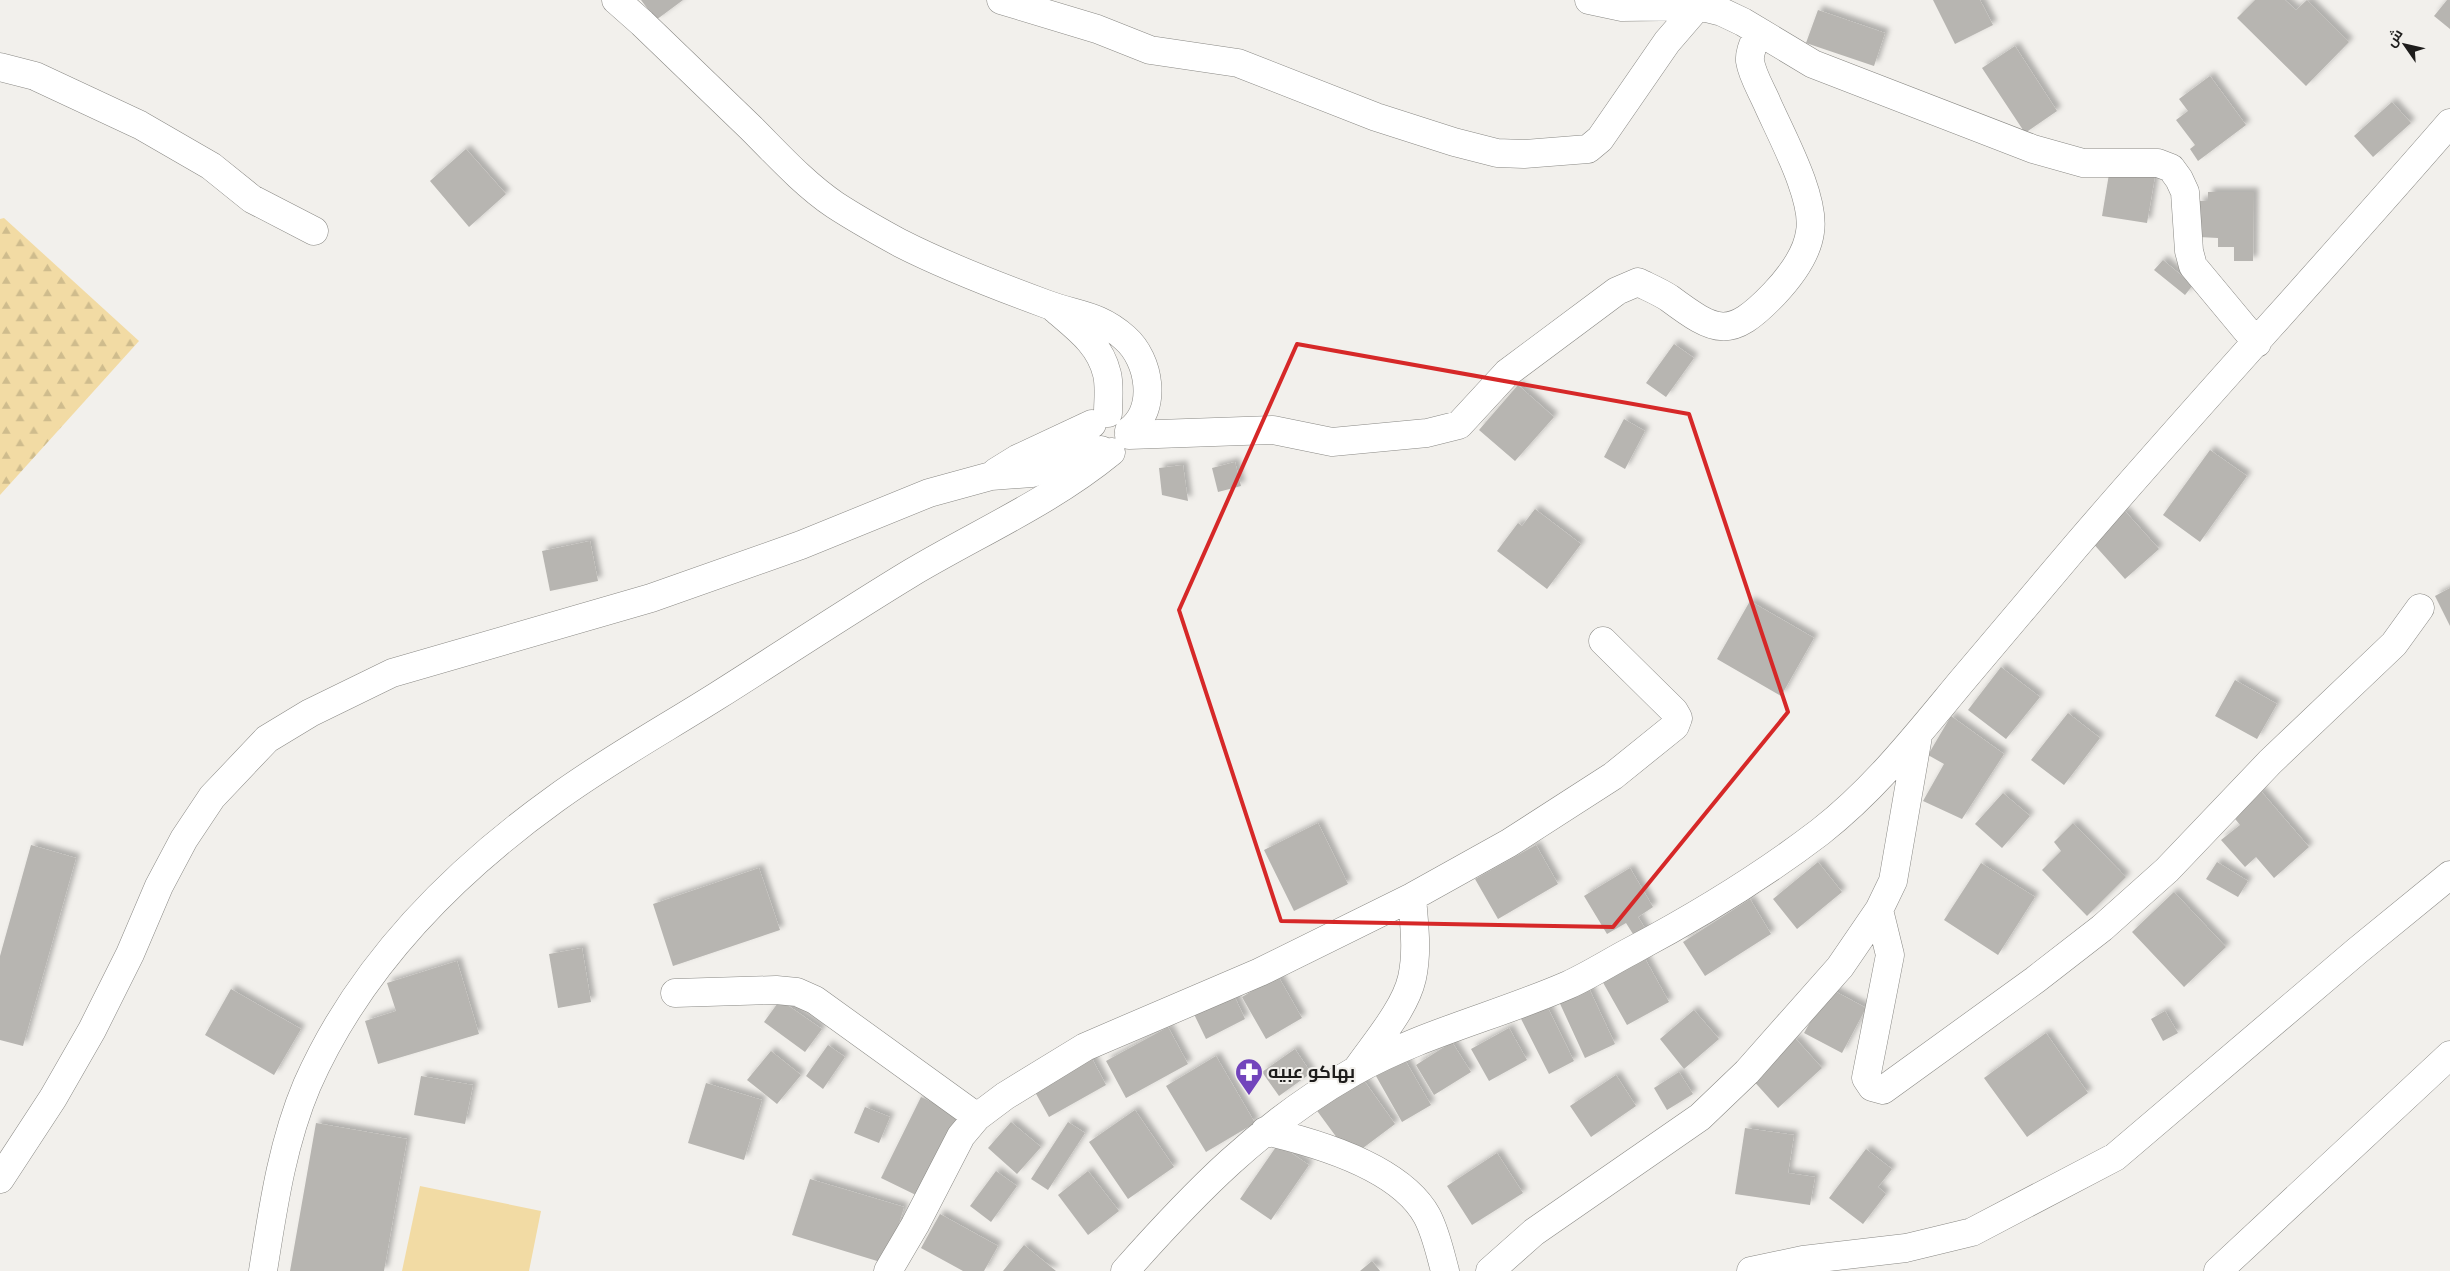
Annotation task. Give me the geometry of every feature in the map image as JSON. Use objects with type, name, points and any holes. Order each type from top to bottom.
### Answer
[{"type":"street","points":[[263,1271],[276,1185],[292,1124],[308,1083],[341,1020],[393,947],[433,901],[493,846],[556,798],[913,571],[1054,493],[1087,472],[1138,424],[1144,414],[1147,384],[1140,354],[1124,337],[1104,322],[1091,316],[1052,306],[976,278],[900,243],[834,204],[802,177],[616,0]]},
{"type":"street","points":[[1001,0],[1097,29],[1150,50],[1238,64],[1376,117],[1454,142],[1497,153],[1524,154],[1588,149],[1600,140],[1667,42],[1698,6]]},
{"type":"street","points":[[1589,0],[1622,7],[1698,6],[1722,12],[1813,64],[2033,149],[2083,163],[2158,163],[2170,168],[2179,179],[2185,192],[2189,251],[2193,266],[2257,343]]},
{"type":"street","points":[[1052,306],[1091,340],[1102,356],[1108,376],[1100,418],[1090,434],[1094,443],[1273,430],[1332,442],[1427,433],[1459,425],[1507,373],[1617,291],[1638,282],[1667,297],[1690,316],[1710,325],[1730,326],[1747,319],[1786,281],[1805,250],[1811,231],[1809,210],[1799,176],[1750,60],[1758,32]]},
{"type":"street","points":[[0,67],[35,76],[140,124],[211,166],[252,198],[314,231]]},
{"type":"street","points":[[1125,1271],[1197,1192],[1245,1146],[1295,1108],[1356,1070],[1408,1045],[1570,984],[1748,884],[1823,830],[1869,788],[1918,736],[2184,421],[2257,343],[2450,123]]},
{"type":"street","points":[[991,476],[1017,459],[1100,418]]},
{"type":"street","points":[[0,1179],[53,1098],[92,1030],[159,886],[184,839],[212,797],[266,739],[310,713],[392,673],[651,598],[801,545],[929,493],[991,476],[1032,473],[1118,442]]},
{"type":"street","points":[[1879,910],[1890,955],[1866,1078],[1872,1087],[1883,1090],[2035,980],[2102,928],[2168,870],[2270,762],[2394,644],[2420,608]]},
{"type":"street","points":[[888,1271],[915,1224],[949,1155],[961,1136],[977,1117],[1005,1096],[1085,1047],[1260,972],[1412,897],[1509,843],[1613,776],[1675,726],[1678,718],[1674,711],[1603,641]]},
{"type":"street","points":[[1490,1271],[1534,1232],[1700,1117],[1747,1072],[1840,967],[1879,910],[1893,881],[1918,736]]},
{"type":"street","points":[[1751,1271],[1803,1260],[1906,1248],[1972,1232],[2116,1157],[2356,951],[2450,875]]},
{"type":"street","points":[[1356,1070],[1401,1005],[1412,979],[1416,949],[1412,897]]},
{"type":"street","points":[[675,993],[776,990],[797,992],[815,1000],[977,1117]]},
{"type":"street","points":[[2218,1271],[2450,1054]]},
{"type":"street","points":[[1265,1131],[1322,1146],[1369,1166],[1401,1186],[1427,1216],[1445,1271]]},
{"type":"highlighted area","points":[[1297,344],[1689,414],[1788,712],[1613,927],[1281,921],[1179,610]]},
{"type":"green space","points":[[4,218],[139,341],[0,495],[0,219]]},
{"type":"green space","points":[[420,1186],[541,1211],[529,1271],[402,1271]]},
{"type":"building","points":[[641,0],[683,0],[656,20]]},
{"type":"building","points":[[1933,0],[1980,0],[1993,25],[1955,44]]},
{"type":"building","points":[[2255,0],[2285,0],[2296,10],[2307,0],[2349,42],[2306,86],[2237,18]]},
{"type":"building","points":[[2447,0],[2450,0],[2450,29],[2434,16]]},
{"type":"building","points":[[1818,10],[1885,33],[1874,66],[1806,43]]},
{"type":"building","points":[[2015,46],[2057,111],[2025,133],[1982,68]]},
{"type":"building","points":[[2210,76],[2246,125],[2198,161],[2190,149],[2195,145],[2176,120],[2188,111],[2179,99]]},
{"type":"building","points":[[2392,102],[2411,123],[2373,157],[2354,136]]},
{"type":"building","points":[[466,149],[506,194],[469,227],[430,181]]},
{"type":"building","points":[[2110,168],[2155,176],[2147,223],[2102,216]]},
{"type":"building","points":[[2208,192],[2254,192],[2253,261],[2234,261],[2234,247],[2218,247],[2218,238],[2199,237],[2199,201],[2208,201]]},
{"type":"building","points":[[2163,260],[2193,285],[2185,295],[2154,270]]},
{"type":"building","points":[[1674,344],[1694,358],[1666,397],[1646,383]]},
{"type":"building","points":[[1518,385],[1554,417],[1515,461],[1479,430]]},
{"type":"building","points":[[1624,419],[1645,431],[1625,469],[1604,457]]},
{"type":"building","points":[[2210,450],[2247,476],[2200,542],[2163,515]]},
{"type":"building","points":[[1235,462],[1241,486],[1218,492],[1212,468]]},
{"type":"building","points":[[1183,465],[1188,501],[1162,495],[1159,468]]},
{"type":"building","points":[[1535,509],[1581,544],[1547,589],[1497,551],[1518,523],[1522,526]]},
{"type":"building","points":[[2124,510],[2159,549],[2125,579],[2090,540]]},
{"type":"building","points":[[590,541],[598,581],[550,591],[542,551]]},
{"type":"building","points":[[2450,588],[2450,626],[2435,596]]},
{"type":"building","points":[[1750,601],[1814,638],[1781,696],[1717,659]]},
{"type":"building","points":[[2001,667],[2040,697],[2006,739],[1968,710]]},
{"type":"building","points":[[2235,680],[2277,704],[2257,739],[2215,716]]},
{"type":"building","points":[[2068,713],[2100,738],[2064,785],[2031,760]]},
{"type":"building","points":[[1951,716],[2004,754],[1962,819],[1923,801],[1944,764],[1928,755]]},
{"type":"building","points":[[2260,790],[2309,847],[2274,878],[2256,857],[2245,867],[2221,840],[2240,825],[2232,815]]},
{"type":"building","points":[[2003,793],[2030,816],[2002,848],[1975,824]]},
{"type":"building","points":[[1318,823],[1348,884],[1294,911],[1264,850]]},
{"type":"building","points":[[2073,823],[2126,877],[2087,916],[2042,870],[2061,851],[2054,842]]},
{"type":"building","points":[[31,845],[76,858],[23,1046],[0,1040],[0,956]]},
{"type":"building","points":[[1536,845],[1558,884],[1498,919],[1475,879]]},
{"type":"building","points":[[1818,862],[1842,892],[1797,929],[1773,899]]},
{"type":"building","points":[[2217,862],[2248,881],[2238,897],[2206,879]]},
{"type":"building","points":[[1981,863],[2035,897],[1998,955],[1944,920]]},
{"type":"building","points":[[759,868],[780,930],[673,966],[653,904]]},
{"type":"building","points":[[1630,868],[1653,907],[1638,917],[1651,938],[1640,945],[1626,923],[1607,934],[1584,896]]},
{"type":"building","points":[[2174,892],[2226,947],[2184,987],[2132,932]]},
{"type":"building","points":[[1750,899],[1771,934],[1705,976],[1683,942]]},
{"type":"building","points":[[582,948],[591,1002],[558,1008],[549,954]]},
{"type":"building","points":[[1643,955],[1669,1002],[1627,1025],[1601,979]]},
{"type":"building","points":[[457,961],[479,1034],[378,1064],[365,1021],[396,1011],[387,983]]},
{"type":"building","points":[[1278,976],[1302,1018],[1266,1039],[1242,997]]},
{"type":"building","points":[[1586,982],[1615,1044],[1585,1058],[1556,995]]},
{"type":"building","points":[[1829,988],[1866,1008],[1842,1053],[1804,1033]]},
{"type":"building","points":[[231,989],[301,1029],[274,1075],[205,1035]]},
{"type":"building","points":[[1232,991],[1245,1019],[1206,1039],[1192,1010]]},
{"type":"building","points":[[1543,998],[1574,1061],[1549,1074],[1517,1011]]},
{"type":"building","points":[[780,1000],[822,1029],[805,1052],[764,1022]]},
{"type":"building","points":[[1694,1010],[1719,1039],[1684,1069],[1660,1039]]},
{"type":"building","points":[[2165,1011],[2178,1033],[2163,1041],[2151,1019]]},
{"type":"building","points":[[1168,1027],[1188,1064],[1126,1098],[1106,1061]]},
{"type":"building","points":[[1509,1028],[1527,1060],[1489,1081],[1471,1049]]},
{"type":"building","points":[[2046,1033],[2088,1093],[2027,1137],[1984,1078]]},
{"type":"building","points":[[1795,1038],[1822,1068],[1778,1108],[1751,1078]]},
{"type":"building","points":[[1452,1042],[1471,1072],[1434,1095],[1416,1065]]},
{"type":"building","points":[[828,1045],[845,1057],[823,1089],[806,1076]]},
{"type":"building","points":[[1295,1049],[1311,1073],[1279,1096],[1262,1072]]},
{"type":"building","points":[[771,1051],[801,1075],[777,1104],[747,1080]]},
{"type":"building","points":[[1088,1051],[1106,1085],[1049,1117],[1030,1083]]},
{"type":"building","points":[[1401,1053],[1431,1105],[1402,1122],[1372,1069]]},
{"type":"building","points":[[1216,1056],[1255,1123],[1206,1152],[1166,1086]]},
{"type":"building","points":[[1679,1072],[1693,1094],[1667,1110],[1654,1088]]},
{"type":"building","points":[[1360,1075],[1395,1124],[1351,1157],[1315,1108]]},
{"type":"building","points":[[1616,1075],[1636,1106],[1591,1137],[1570,1106]]},
{"type":"building","points":[[421,1076],[473,1085],[465,1124],[414,1115]]},
{"type":"building","points":[[706,1083],[762,1100],[744,1160],[688,1143]]},
{"type":"building","points":[[921,1097],[960,1115],[920,1197],[881,1178]]},
{"type":"building","points":[[865,1107],[890,1117],[879,1143],[854,1133]]},
{"type":"building","points":[[1135,1110],[1174,1167],[1128,1199],[1089,1142]]},
{"type":"building","points":[[1011,1122],[1041,1147],[1017,1174],[988,1148]]},
{"type":"building","points":[[1068,1122],[1085,1133],[1048,1190],[1031,1179]]},
{"type":"building","points":[[316,1123],[407,1139],[384,1271],[290,1271]]},
{"type":"building","points":[[1745,1128],[1794,1135],[1788,1173],[1815,1177],[1810,1205],[1735,1194]]},
{"type":"building","points":[[1278,1144],[1309,1165],[1271,1220],[1240,1199]]},
{"type":"building","points":[[1866,1149],[1892,1169],[1878,1187],[1886,1194],[1863,1224],[1829,1198]]},
{"type":"building","points":[[1497,1153],[1523,1193],[1472,1225],[1447,1186]]},
{"type":"building","points":[[996,1171],[1017,1186],[991,1222],[970,1206]]},
{"type":"building","points":[[1088,1171],[1119,1211],[1088,1235],[1058,1195]]},
{"type":"building","points":[[810,1179],[904,1207],[887,1264],[792,1235]]},
{"type":"building","points":[[940,1214],[998,1246],[984,1271],[963,1271],[921,1248]]},
{"type":"building","points":[[1024,1245],[1056,1271],[1003,1271]]},
{"type":"building","points":[[1372,1261],[1380,1271],[1360,1271]]},
{"type":"place","name":"بهاكو عبيه","points":[[1249,1096]]}]
